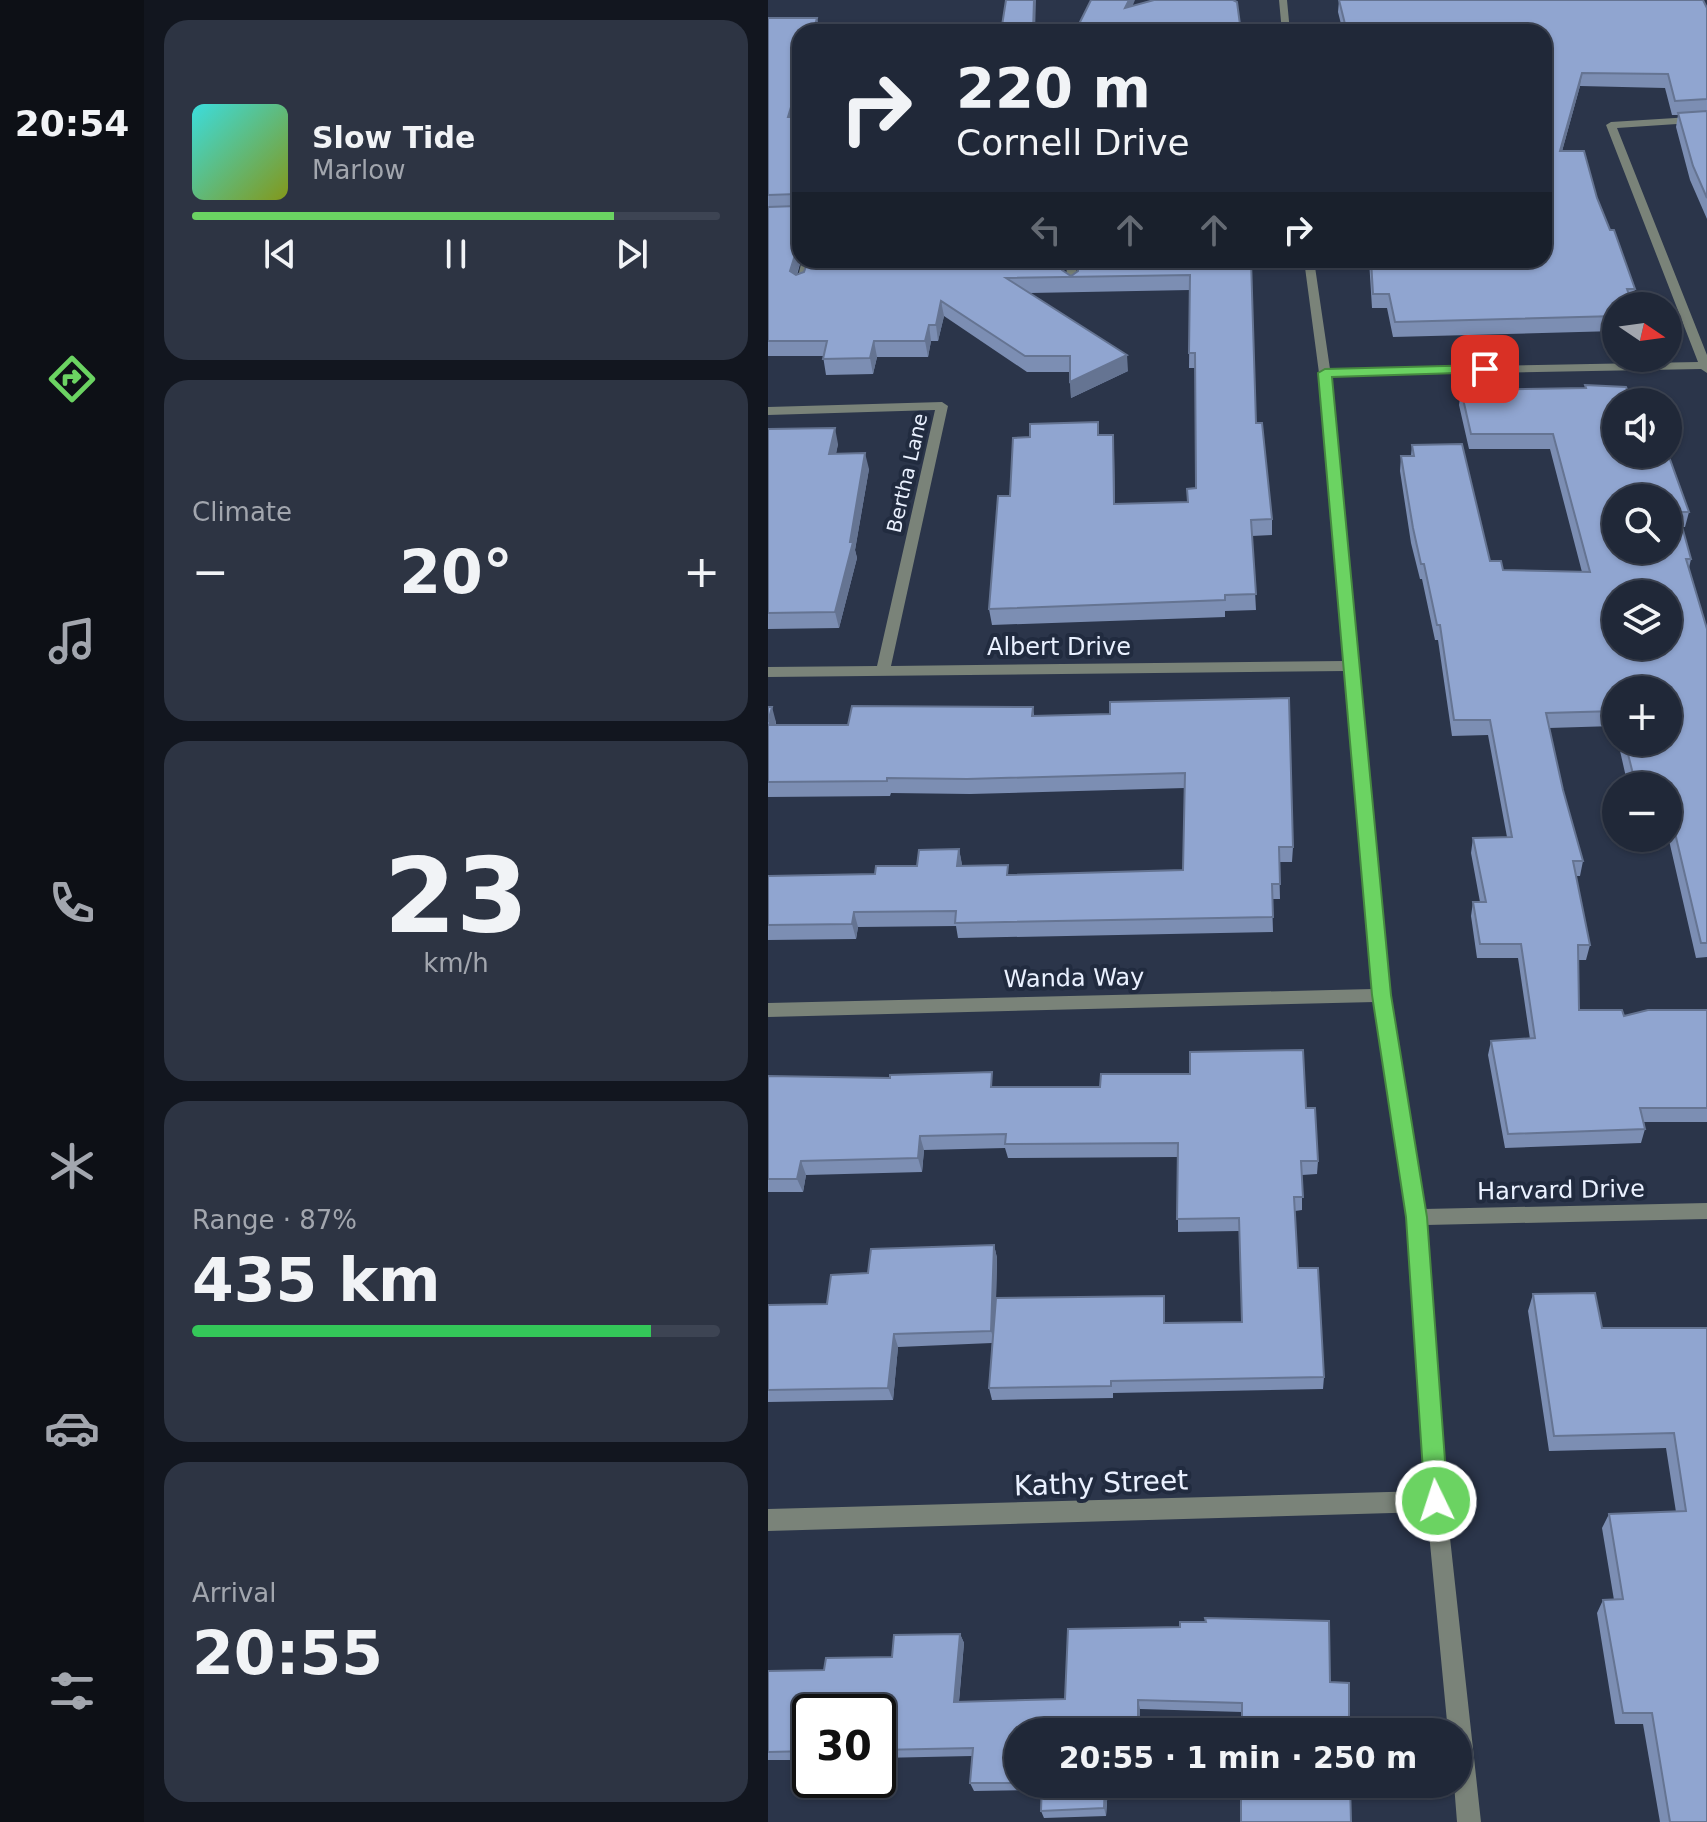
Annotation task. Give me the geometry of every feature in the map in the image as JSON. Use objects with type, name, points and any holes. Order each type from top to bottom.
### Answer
[{"type":"street","points":[[1283,0],[1285,24]]},
{"type":"street","points":[[1325,373],[1706,367],[1611,125],[1707,119]]},
{"type":"street","points":[[801,285],[805,268]]},
{"type":"street","points":[[1071,286],[1072,268]]},
{"type":"street","points":[[1310,268],[1325,373],[1382,995],[1416,1217],[1436,1501],[1469,1822]]},
{"type":"street","name":"Bertha Lane","points":[[768,411],[942,406],[883,670]]},
{"type":"street","name":"Albert Drive","points":[[768,672],[1350,666]]},
{"type":"street","name":"Wanda Way","points":[[768,1010],[1382,995]]},
{"type":"street","name":"Harvard Drive","points":[[1416,1217],[1707,1211]]},
{"type":"street","name":"Kathy Street","points":[[768,1520],[1436,1501]]},
{"type":"building","points":[[1006,0],[1034,0],[1033,24],[1002,24]]},
{"type":"building","points":[[1091,0],[1129,0],[1125,8],[1154,0],[1233,0],[1237,2],[1240,24],[1079,24]]},
{"type":"building","points":[[1339,0],[1703,0],[1707,8],[1707,99],[1675,101],[1668,74],[1582,73],[1560,151],[1584,151],[1597,198],[1610,230],[1614,230],[1635,289],[1602,292],[1602,316],[1395,322],[1389,294],[1373,294],[1371,268],[1552,268],[1552,24],[1345,24]]},
{"type":"building","points":[[768,18],[817,18],[815,24],[792,24],[792,104],[788,117],[792,117],[792,194],[768,195]]},
{"type":"building","points":[[1707,111],[1707,198],[1693,166],[1678,113]]},
{"type":"building","points":[[792,206],[790,271],[796,275],[805,268],[1062,268],[1071,276],[1078,268],[1251,268],[1256,423],[1262,423],[1272,519],[1251,520],[1256,594],[1225,595],[1225,600],[989,609],[998,496],[1010,496],[1013,438],[1030,437],[1030,424],[1098,422],[1098,435],[1113,435],[1114,504],[1188,502],[1187,489],[1196,488],[1195,353],[1189,353],[1190,275],[1006,278],[1127,355],[1070,382],[1070,356],[1025,356],[941,301],[936,325],[929,325],[925,341],[874,341],[870,358],[823,359],[827,341],[768,341],[768,207]]},
{"type":"building","points":[[1585,385],[1626,387],[1602,388],[1602,468],[1673,468],[1679,484],[1602,484],[1602,564],[1682,564],[1682,526],[1691,559],[1686,559],[1707,629],[1707,943],[1701,943],[1680,852],[1682,852],[1682,772],[1632,772],[1628,756],[1682,756],[1682,676],[1602,676],[1602,711],[1546,713],[1583,861],[1573,861],[1590,945],[1578,945],[1579,1010],[1622,1010],[1624,1016],[1648,1010],[1707,1010],[1707,1108],[1640,1108],[1645,1129],[1508,1134],[1491,1041],[1535,1038],[1521,944],[1480,944],[1473,902],[1486,902],[1473,838],[1512,837],[1490,720],[1454,720],[1440,625],[1437,625],[1424,564],[1421,564],[1401,456],[1414,456],[1412,445],[1462,444],[1490,561],[1501,561],[1503,570],[1590,572],[1553,434],[1471,434],[1461,390],[1586,388]]},
{"type":"building","points":[[835,428],[829,454],[865,453],[850,542],[853,542],[835,612],[768,613],[768,429]]},
{"type":"building","points":[[1682,493],[1689,512],[1682,512]]},
{"type":"building","points":[[1289,698],[1293,847],[1279,847],[1280,884],[1272,884],[1273,917],[955,923],[956,911],[854,912],[852,924],[768,925],[768,876],[875,874],[876,866],[917,866],[919,850],[959,849],[957,866],[1008,865],[1007,875],[1183,870],[1185,773],[768,782],[768,725],[848,725],[852,706],[1033,707],[1032,716],[1110,714],[1110,702]]},
{"type":"building","points":[[1303,1050],[1306,1108],[1315,1108],[1318,1161],[1301,1161],[1303,1197],[1294,1197],[1298,1268],[1318,1268],[1324,1377],[1111,1381],[1111,1386],[989,1388],[996,1298],[1164,1296],[1164,1323],[1242,1322],[1239,1218],[1177,1219],[1178,1143],[1005,1144],[1006,1134],[920,1136],[918,1158],[801,1161],[797,1179],[768,1179],[768,1076],[890,1078],[890,1075],[992,1072],[991,1087],[1100,1087],[1101,1074],[1190,1074],[1190,1052]]},
{"type":"building","points":[[994,1245],[991,1331],[894,1334],[888,1388],[768,1390],[768,1305],[827,1304],[831,1275],[868,1273],[871,1249]]},
{"type":"building","points":[[1595,1293],[1602,1328],[1707,1328],[1707,1822],[1670,1822],[1652,1713],[1623,1713],[1603,1600],[1623,1599],[1609,1514],[1686,1511],[1674,1433],[1554,1436],[1533,1294]]},
{"type":"building","points":[[1205,1618],[1329,1621],[1330,1682],[1349,1683],[1349,1718],[1242,1718],[1242,1703],[1138,1700],[1138,1718],[1004,1718],[1004,1783],[970,1783],[973,1748],[896,1750],[896,1694],[792,1694],[792,1751],[768,1752],[768,1671],[824,1670],[826,1658],[892,1657],[894,1635],[960,1634],[954,1702],[1065,1699],[1068,1629],[1180,1627],[1180,1622],[1206,1622]]},
{"type":"building","points":[[1041,1798],[1104,1798],[1104,1808],[1041,1811]]},
{"type":"building","points":[[1241,1798],[1350,1798],[1351,1822],[1241,1822]]},
{"type":"route","points":[[1436,1501],[1416,1217],[1382,995],[1325,373],[1485,369]]}]
